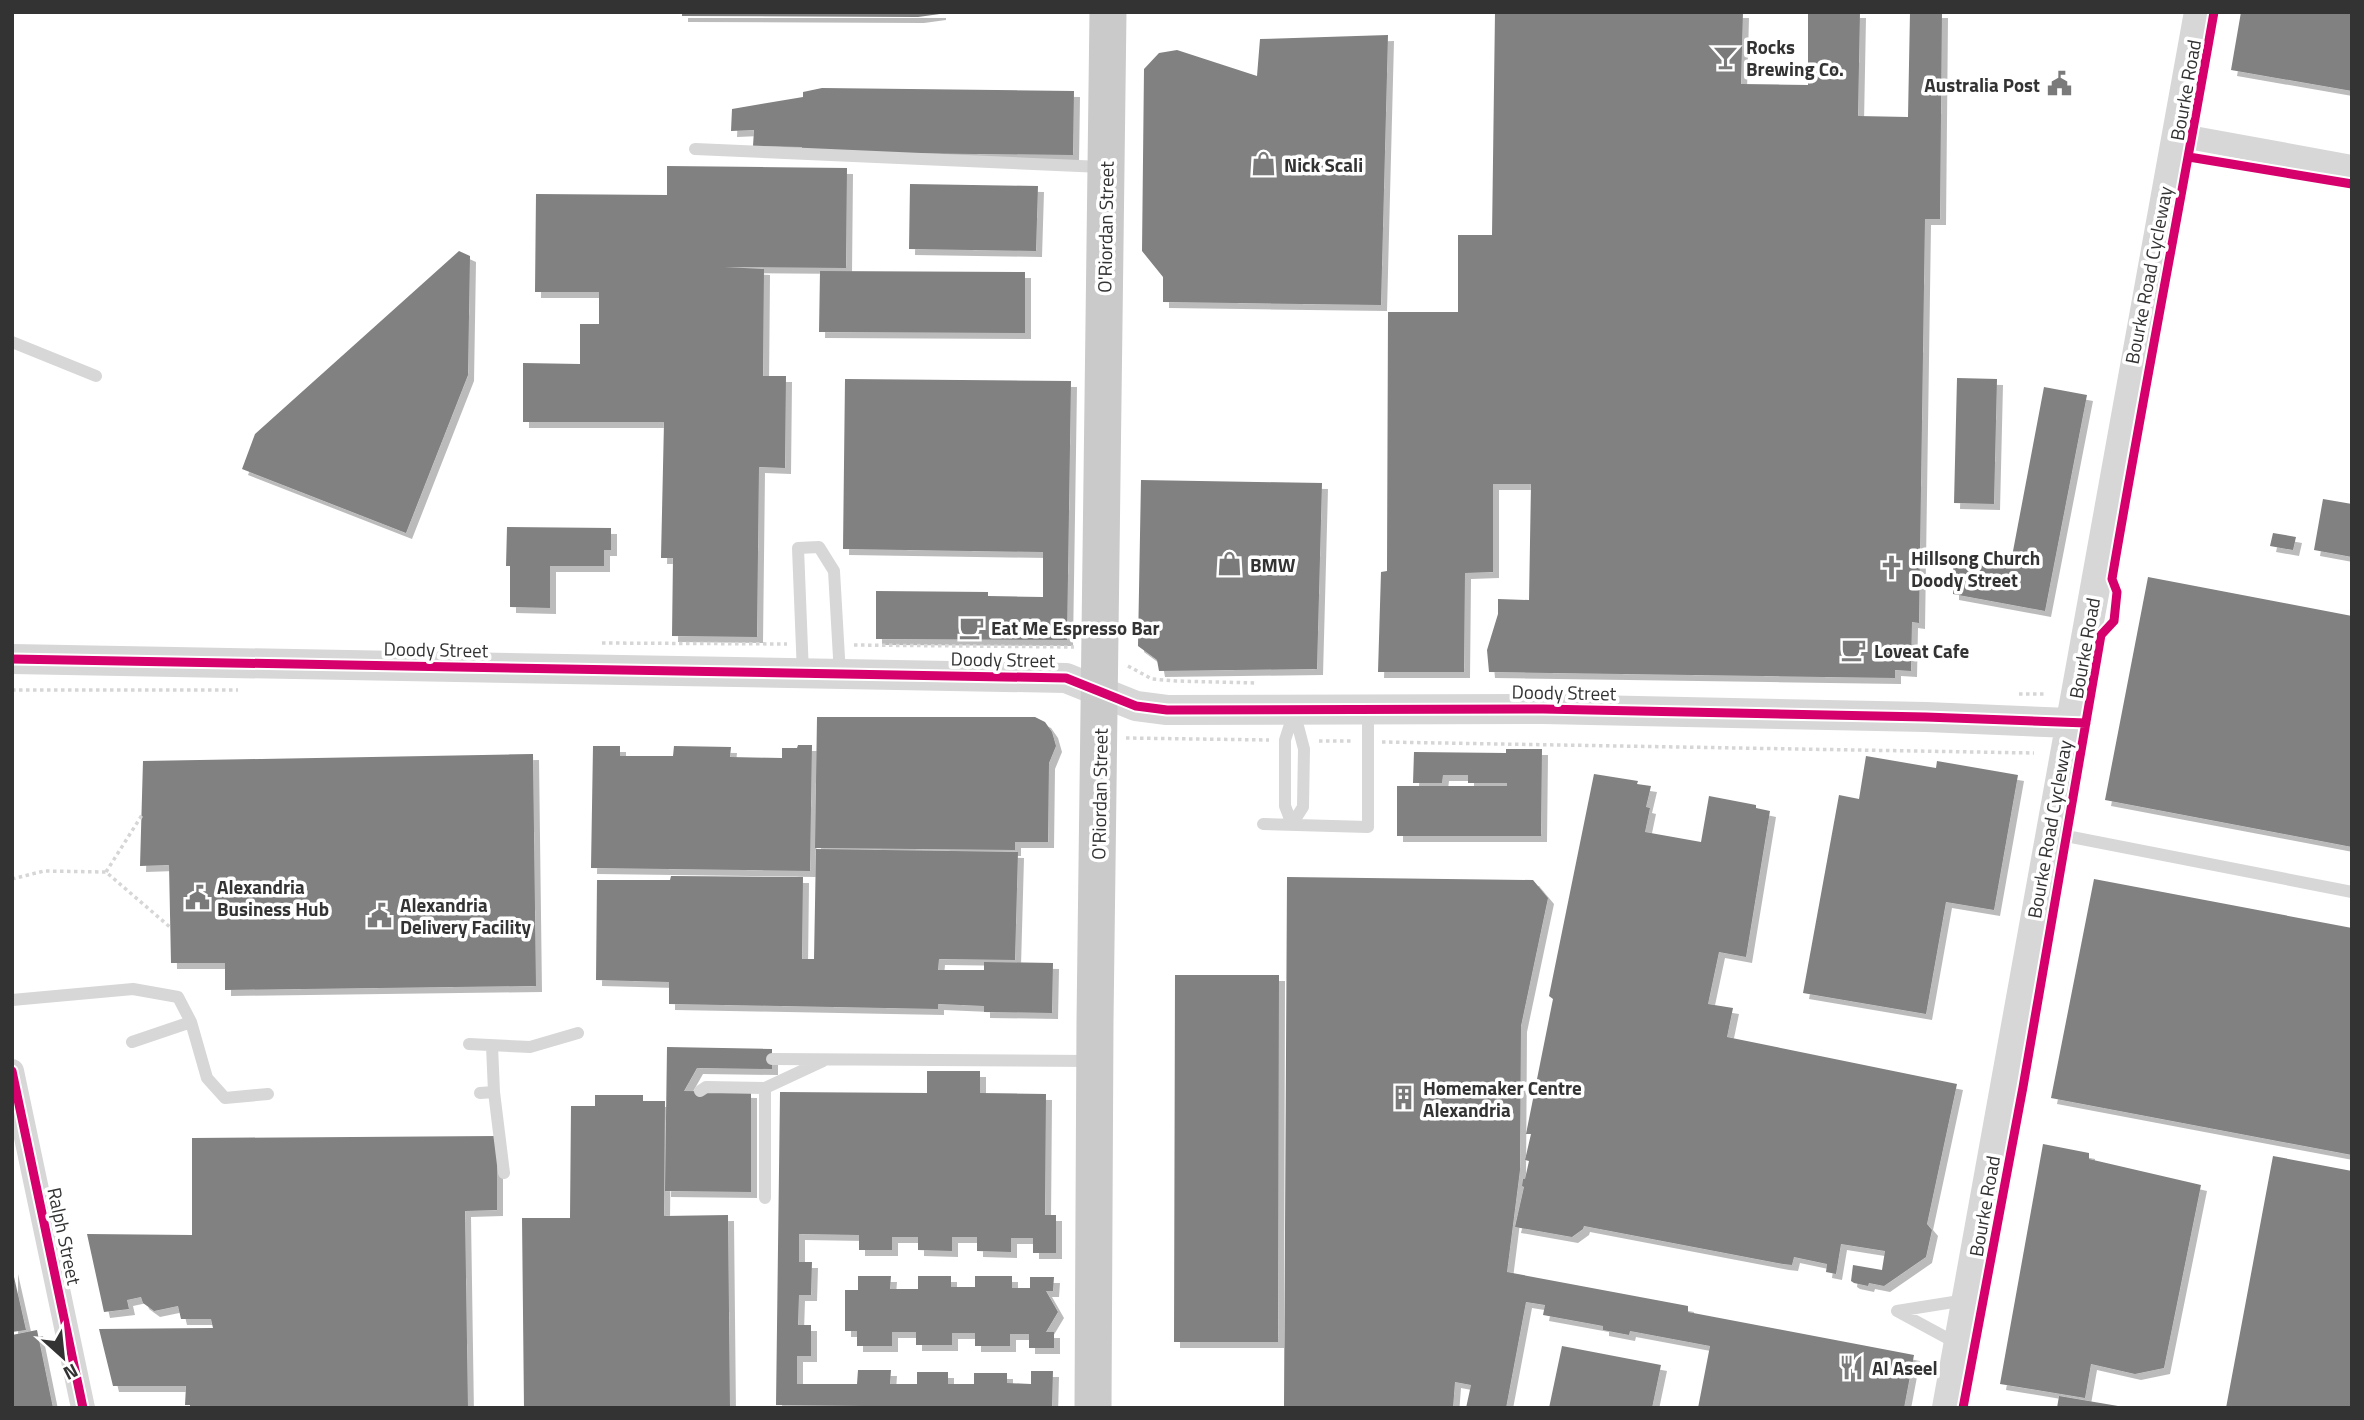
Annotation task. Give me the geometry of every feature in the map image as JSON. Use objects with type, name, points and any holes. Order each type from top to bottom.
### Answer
[{"type":"main road","name":"O'Riordan Street","points":[[1093,1408],[1108,12]]},
{"type":"street","name":"Bourke Road","points":[[1947,1408],[2199,12]]},
{"type":"street","points":[[2177,135],[2352,167]]},
{"type":"street","name":"Doody Street","points":[[12,659],[1066,678],[1136,706],[1167,710],[1613,710],[2070,723]]},
{"type":"street","name":"Ralph Street","points":[[12,1071],[83,1408]]},
{"type":"lane","points":[[695,149],[1105,168]]},
{"type":"lane","points":[[12,342],[96,376]]},
{"type":"lane","points":[[803,674],[798,548],[819,547],[834,571],[840,675]]},
{"type":"lane","points":[[1263,824],[1367,827],[1368,709]]},
{"type":"lane","points":[[1292,824],[1284,806],[1285,740],[1294,711]]},
{"type":"lane","points":[[1292,824],[1303,807],[1304,749],[1294,711]]},
{"type":"lane","points":[[2051,833],[2352,892]]},
{"type":"lane","points":[[12,1000],[133,989],[178,997],[191,1022],[207,1078],[225,1098],[268,1094]]},
{"type":"lane","points":[[132,1042],[191,1022]]},
{"type":"lane","points":[[469,1044],[530,1047],[578,1033]]},
{"type":"lane","points":[[492,1045],[494,1093],[504,1173]]},
{"type":"lane","points":[[772,1059],[1095,1061]]},
{"type":"lane","points":[[700,1091],[706,1087],[765,1088],[827,1059]]},
{"type":"lane","points":[[765,1088],[765,1198]]},
{"type":"lane","points":[[480,1093],[494,1093]]},
{"type":"lane","points":[[1959,1344],[1897,1311],[1966,1300]]},
{"type":"path","points":[[1126,738],[1285,740]]},
{"type":"path","points":[[1301,740],[2034,753]]},
{"type":"path","points":[[106,872],[142,815]]},
{"type":"path","points":[[12,879],[44,871],[106,872],[170,928]]},
{"type":"building","points":[[682,12],[940,14],[918,17],[682,16]]},
{"type":"building","points":[[1495,12],[1743,12],[1741,84],[1808,85],[1808,12],[1860,12],[1858,116],[1908,117],[1910,12],[1942,12],[1940,219],[1925,219],[1919,623],[1912,622],[1911,671],[1895,670],[1895,678],[1489,672],[1487,650],[1498,614],[1498,599],[1529,600],[1531,484],[1493,484],[1493,572],[1465,573],[1464,672],[1378,672],[1381,572],[1387,571],[1388,312],[1458,312],[1458,235],[1492,235]]},
{"type":"building","points":[[2241,12],[2352,12],[2352,91],[2231,70]]},
{"type":"building","name":"Nick Scali","points":[[1388,35],[1381,305],[1163,302],[1163,277],[1142,251],[1144,69],[1159,53],[1177,50],[1257,76],[1260,39]]},
{"type":"building","points":[[822,88],[1074,91],[1073,155],[802,152],[802,147],[753,146],[754,130],[731,131],[732,109],[803,97],[803,92]]},
{"type":"building","points":[[667,166],[847,168],[846,268],[724,267],[764,269],[763,376],[786,376],[785,468],[759,467],[757,637],[672,636],[673,558],[661,558],[664,422],[523,422],[523,363],[580,364],[580,324],[599,324],[599,292],[535,292],[536,194],[667,195]]},
{"type":"building","points":[[910,184],[1038,186],[1036,251],[909,249]]},
{"type":"building","points":[[459,251],[470,256],[468,375],[406,533],[242,469],[255,434]]},
{"type":"building","points":[[820,271],[1025,272],[1025,333],[819,332]]},
{"type":"building","points":[[1957,378],[1997,379],[1994,504],[1954,503]]},
{"type":"building","points":[[845,379],[1071,381],[1067,640],[876,639],[876,591],[988,592],[988,596],[1043,597],[1043,552],[843,549]]},
{"type":"building","points":[[2044,387],[2087,395],[2045,611],[1953,594],[1953,559],[2010,567]]},
{"type":"building","name":"BMW","points":[[1141,480],[1322,483],[1317,669],[1159,671],[1157,660],[1138,646]]},
{"type":"building","points":[[2323,499],[2352,504],[2352,557],[2314,550]]},
{"type":"building","points":[[507,527],[611,528],[611,550],[604,550],[604,566],[550,566],[550,608],[510,607],[510,566],[506,566]]},
{"type":"building","points":[[2273,533],[2296,537],[2293,550],[2270,546]]},
{"type":"building","points":[[2148,577],[2352,616],[2352,847],[2105,800]]},
{"type":"building","points":[[817,717],[1035,717],[1045,722],[1052,732],[1056,746],[1049,763],[1048,842],[1015,842],[1015,850],[815,848]]},
{"type":"building","points":[[798,745],[812,745],[810,871],[591,868],[593,746],[620,746],[620,756],[673,756],[674,746],[731,747],[730,757],[782,758],[782,748],[797,748]]},
{"type":"building","points":[[1506,749],[1542,749],[1541,836],[1397,836],[1397,786],[1507,786],[1507,783],[1468,783],[1468,775],[1443,775],[1442,783],[1413,783],[1414,752],[1506,753]]},
{"type":"building","name":"Alexandria Delivery Facility","points":[[533,754],[536,986],[225,990],[225,963],[171,963],[169,865],[140,866],[143,761]]},
{"type":"building","points":[[1866,756],[1936,768],[1937,761],[2018,775],[1994,910],[1946,902],[1926,1014],[1803,993],[1839,795],[1859,799]]},
{"type":"building","points":[[1594,774],[1638,781],[1637,784],[1651,786],[1646,807],[1650,808],[1645,832],[1701,842],[1709,796],[1756,805],[1756,808],[1770,811],[1746,957],[1719,952],[1708,1004],[1733,1008],[1727,1037],[1957,1084],[1927,1224],[1932,1230],[1926,1257],[1884,1286],[1869,1283],[1868,1286],[1851,1281],[1853,1265],[1882,1270],[1885,1251],[1841,1244],[1836,1274],[1826,1272],[1827,1264],[1794,1257],[1792,1265],[1783,1264],[1584,1226],[1572,1237],[1515,1227],[1524,1187],[1523,1179],[1529,1161],[1525,1160],[1531,1134],[1526,1134],[1553,999],[1549,996]]},
{"type":"building","points":[[816,849],[1018,852],[1015,960],[939,959],[938,970],[984,970],[984,962],[1053,963],[1052,1013],[984,1012],[984,1006],[938,1004],[938,1009],[669,1004],[669,982],[596,980],[597,880],[670,880],[671,876],[803,877],[802,959],[814,959]]},
{"type":"building","name":"Homemaker Centre Alexandria","points":[[1287,877],[1533,880],[1548,898],[1521,1026],[1520,1170],[1507,1272],[1688,1306],[1688,1312],[1914,1355],[1904,1408],[1698,1408],[1710,1346],[1630,1331],[1629,1335],[1603,1330],[1603,1326],[1543,1315],[1545,1305],[1526,1302],[1506,1408],[1466,1408],[1471,1385],[1455,1382],[1453,1408],[1284,1408]]},
{"type":"building","points":[[2094,879],[2352,928],[2352,1155],[2051,1098]]},
{"type":"building","points":[[1175,975],[1279,975],[1278,1342],[1174,1342]]},
{"type":"building","points":[[667,1047],[772,1049],[772,1069],[697,1068],[684,1091],[751,1092],[751,1192],[665,1191]]},
{"type":"building","points":[[927,1071],[980,1071],[980,1093],[1046,1094],[1045,1215],[1056,1215],[1056,1253],[1033,1253],[1033,1238],[1011,1238],[1011,1252],[977,1251],[977,1237],[952,1237],[952,1251],[918,1250],[918,1237],[892,1237],[892,1250],[859,1250],[859,1235],[799,1234],[799,1262],[812,1262],[811,1295],[799,1295],[798,1325],[811,1325],[811,1356],[797,1356],[797,1384],[857,1384],[858,1370],[891,1370],[890,1384],[917,1384],[917,1372],[948,1372],[948,1384],[974,1384],[974,1373],[1007,1373],[1007,1383],[1031,1384],[1031,1371],[1053,1371],[1052,1408],[776,1405],[780,1092],[927,1093]]},
{"type":"building","points":[[595,1095],[643,1095],[643,1101],[665,1101],[664,1216],[728,1215],[730,1408],[524,1408],[522,1218],[570,1218],[571,1106],[595,1106]]},
{"type":"building","points":[[497,1136],[497,1210],[465,1211],[468,1408],[190,1408],[190,1405],[185,1405],[186,1386],[113,1386],[99,1329],[213,1328],[211,1319],[181,1319],[178,1306],[154,1311],[143,1303],[141,1297],[127,1300],[129,1309],[104,1312],[87,1234],[192,1235],[192,1138]]},
{"type":"building","points":[[2043,1144],[2089,1153],[2089,1159],[2201,1185],[2164,1368],[2135,1374],[2091,1364],[2085,1398],[2000,1384]]},
{"type":"building","points":[[2273,1156],[2352,1171],[2352,1408],[2226,1408]]},
{"type":"building","points":[[12,1268],[26,1330],[12,1332]]},
{"type":"building","points":[[858,1276],[891,1276],[890,1289],[918,1289],[918,1276],[951,1276],[951,1287],[975,1287],[975,1276],[1012,1276],[1012,1288],[1030,1288],[1030,1277],[1054,1277],[1053,1291],[1046,1291],[1058,1312],[1046,1332],[1054,1332],[1054,1348],[1029,1348],[1029,1334],[1010,1334],[1010,1346],[975,1346],[975,1333],[952,1333],[952,1345],[916,1345],[916,1332],[892,1332],[892,1346],[857,1346],[857,1331],[845,1331],[845,1290],[858,1290]]},
{"type":"building","points":[[37,1330],[53,1408],[12,1408],[12,1335]]},
{"type":"building","points":[[1562,1346],[1661,1365],[1652,1408],[1549,1408]]},
{"type":"building","points":[[2059,1396],[2118,1406],[2057,1408]]},
{"type":"cycle path","name":"Bourke Road Cycleway","points":[[1963,1408],[2023,1087],[2101,635],[2114,621],[2117,592],[2112,579],[2214,12]]},
{"type":"cycle path","points":[[2189,157],[2352,184]]},
{"type":"cycle path","points":[[12,659],[1066,678],[1136,706],[1167,710],[1543,709],[2086,723]]},
{"type":"cycle path","points":[[12,1071],[83,1408]]},
{"type":"place","name":"Rocks Brewing Co.","points":[[1726,57]]},
{"type":"place","name":"Australia Post","points":[[2060,84]]},
{"type":"place","name":"Nick Scali","points":[[1264,164]]},
{"type":"place","name":"BMW","points":[[1230,564]]},
{"type":"place","name":"Hillsong Church Doody Street","points":[[1891,568]]},
{"type":"place","name":"Eat Me Espresso Bar","points":[[971,627]]},
{"type":"place","name":"Loveat Cafe","points":[[1854,650]]},
{"type":"place","name":"Alexandria Business Hub","points":[[197,897]]},
{"type":"place","name":"Alexandria Delivery Facility","points":[[380,915]]},
{"type":"place","name":"Homemaker Centre Alexandria","points":[[1403,1098]]},
{"type":"place","name":"Al Aseel","points":[[1852,1367]]}]
